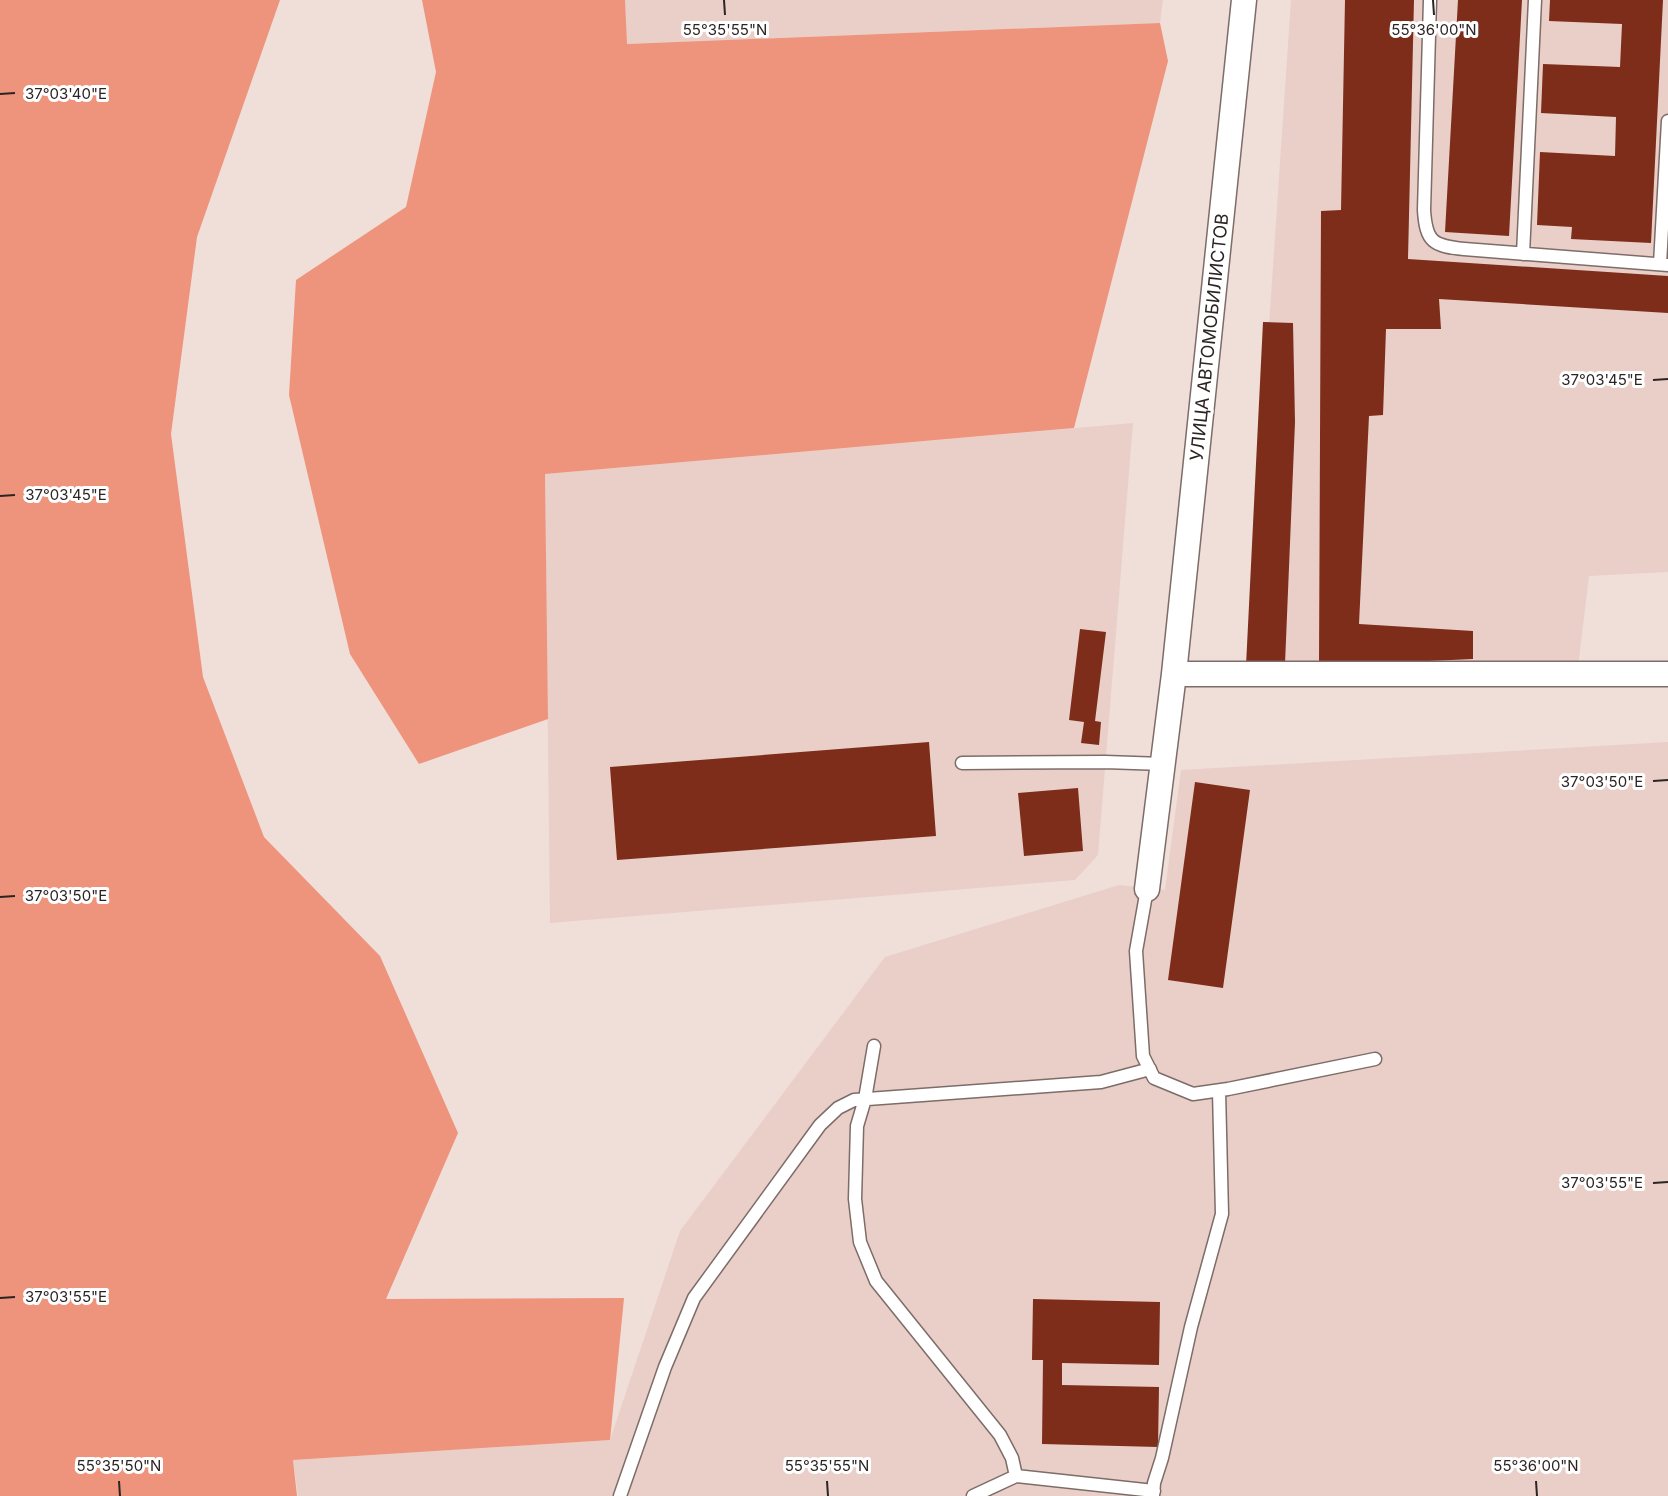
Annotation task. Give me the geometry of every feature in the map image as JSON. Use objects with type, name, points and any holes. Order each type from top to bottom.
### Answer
[{"type":"street","name":"УЛИЦА АВТОМОБИЛИСТОВ","points":[[1147,889],[1174,674],[1244,0]]},
{"type":"street","points":[[1174,674],[1668,674]]},
{"type":"lane","points":[[1430,0],[1424,210],[1425,228],[1432,242],[1444,247],[1664,264],[1668,121]]},
{"type":"lane","points":[[1523,254],[1535,0]]},
{"type":"lane","points":[[962,763],[1162,764]]},
{"type":"lane","points":[[1147,889],[1136,951],[1143,1056],[1154,1078],[1193,1094],[1219,1091],[1375,1059]]},
{"type":"lane","points":[[873,1046],[865,1099],[857,1126],[855,1199],[860,1242],[876,1281],[1000,1435],[1012,1458],[1016,1476]]},
{"type":"lane","points":[[620,1496],[665,1366],[694,1298],[820,1125],[837,1108],[854,1100],[1101,1082],[1150,1069]]},
{"type":"lane","points":[[973,1496],[1016,1476],[1154,1493],[1191,1328],[1222,1214],[1219,1091]]},
{"type":"shaded area","points":[[0,0],[280,0],[197,237],[171,434],[203,677],[264,837],[380,956],[458,1133],[386,1299],[624,1298],[610,1440],[293,1460],[297,1496],[0,1496]]},
{"type":"shaded area","points":[[422,0],[625,0],[627,44],[1160,23],[1168,61],[1074,428],[545,474],[548,719],[419,764],[350,654],[289,395],[296,280],[406,207],[436,72]]},
{"type":"shaded area","points":[[625,0],[1163,0],[1160,23],[626,44]]},
{"type":"shaded area","points":[[1291,0],[1668,0],[1668,572],[1589,576],[1577,675],[1246,666]]},
{"type":"shaded area","points":[[1133,423],[1098,855],[1075,880],[550,923],[545,474]]},
{"type":"shaded area","points":[[1668,742],[1668,1496],[298,1496],[293,1460],[610,1440],[680,1231],[885,957],[1119,885],[1165,890],[1181,770]]},
{"type":"building","points":[[1345,0],[1414,0],[1408,259],[1668,276],[1668,313],[1439,299],[1441,329],[1386,329],[1383,415],[1369,416],[1359,624],[1473,631],[1473,659],[1319,666],[1321,211],[1341,210]]},
{"type":"building","points":[[1458,0],[1522,0],[1509,236],[1445,232]]},
{"type":"building","points":[[1550,0],[1663,0],[1651,243],[1571,239],[1572,227],[1537,225],[1540,152],[1615,156],[1616,117],[1541,113],[1543,64],[1620,67],[1622,24],[1549,21]]},
{"type":"building","points":[[1263,322],[1293,323],[1295,422],[1285,664],[1246,666]]},
{"type":"building","points":[[1080,629],[1106,632],[1095,721],[1101,722],[1099,745],[1081,743],[1084,722],[1069,720]]},
{"type":"building","points":[[929,742],[936,836],[617,860],[610,767]]},
{"type":"building","points":[[1195,782],[1250,790],[1223,988],[1168,980]]},
{"type":"building","points":[[1078,788],[1083,851],[1024,856],[1018,793]]},
{"type":"building","points":[[1033,1299],[1160,1302],[1159,1365],[1062,1363],[1062,1385],[1159,1387],[1158,1447],[1042,1444],[1043,1360],[1032,1360]]}]
